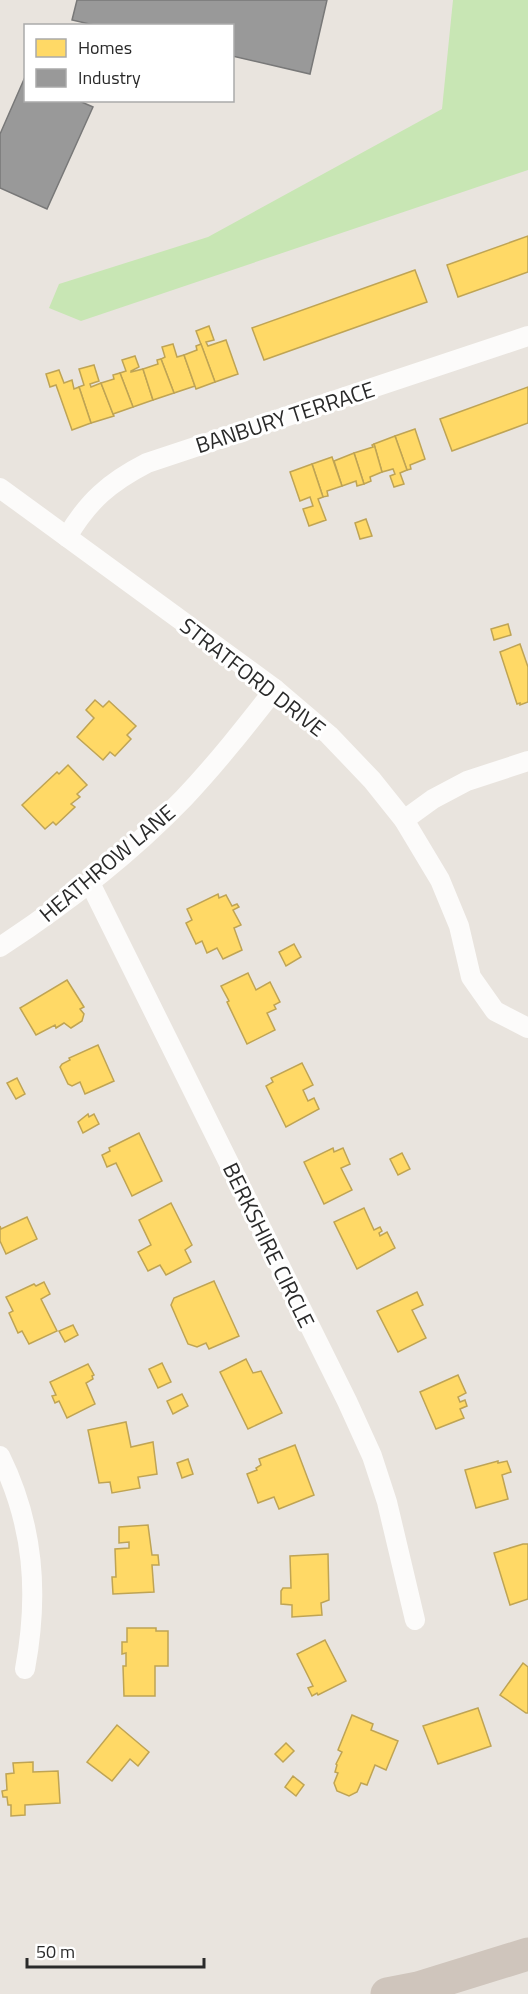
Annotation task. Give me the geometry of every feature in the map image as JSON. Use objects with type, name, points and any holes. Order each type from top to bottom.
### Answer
[{"type":"highway","points":[[387,1994],[418,1988],[528,1954]]},
{"type":"street","name":"BANBURY TERRACE","points":[[67,537],[79,517],[98,495],[121,477],[147,463],[528,336]]},
{"type":"street","name":"STRATFORD DRIVE","points":[[0,488],[275,689],[329,735],[372,780],[404,820],[440,880],[459,926],[471,977],[495,1011],[528,1028]]},
{"type":"street","name":"HEATHROW LANE","points":[[0,946],[41,920],[132,848],[212,767],[275,689]]},
{"type":"street","points":[[404,820],[433,799],[467,781],[528,761]]},
{"type":"street","name":"BERKSHIRE CIRCLE","points":[[90,883],[367,1445],[387,1502],[415,1620]]},
{"type":"street","points":[[0,1456],[9,1474],[30,1548],[33,1591],[31,1634],[25,1669]]},
{"type":"green space","points":[[453,0],[528,0],[528,170],[81,321],[49,308],[59,284],[208,237],[442,109]]},
{"type":"building: Homes","points":[[528,236],[528,272],[458,297],[447,265]]},
{"type":"building: Homes","points":[[415,270],[427,302],[264,360],[252,328]]},
{"type":"building: Homes","points":[[209,326],[214,340],[206,342],[208,346],[226,340],[238,374],[215,382],[196,331]]},
{"type":"building: Homes","points":[[173,344],[177,357],[184,355],[195,386],[174,393],[161,359],[165,357],[162,347]]},
{"type":"building: Homes","points":[[201,344],[215,382],[196,389],[184,355],[197,350],[196,346]]},
{"type":"building: Homes","points":[[135,356],[139,367],[131,372],[143,369],[153,400],[133,407],[120,373],[126,371],[122,360]]},
{"type":"building: Homes","points":[[161,359],[174,393],[153,400],[143,369],[158,364],[157,360]]},
{"type":"building: Homes","points":[[94,365],[99,381],[90,384],[91,387],[101,383],[114,416],[91,423],[79,387],[84,385],[79,369]]},
{"type":"building: Homes","points":[[59,370],[64,383],[72,380],[74,389],[79,387],[91,423],[72,430],[56,385],[50,387],[46,374]]},
{"type":"building: Homes","points":[[120,373],[133,407],[113,414],[101,383],[114,379],[113,375]]},
{"type":"building: Homes","points":[[528,387],[528,423],[452,451],[440,419]]},
{"type":"building: Homes","points":[[415,429],[425,459],[410,465],[411,469],[407,470],[395,436]]},
{"type":"building: Homes","points":[[395,436],[407,470],[400,473],[404,484],[394,487],[390,476],[395,474],[393,469],[382,472],[374,444]]},
{"type":"building: Homes","points":[[374,444],[382,472],[370,477],[371,481],[364,484],[354,453],[373,447]]},
{"type":"building: Homes","points":[[354,453],[364,484],[357,486],[356,481],[342,486],[334,461]]},
{"type":"building: Homes","points":[[332,457],[342,486],[327,491],[328,496],[323,497],[312,464]]},
{"type":"building: Homes","points":[[312,464],[323,497],[318,499],[326,520],[309,526],[303,509],[313,506],[310,497],[300,501],[290,472]]},
{"type":"building: Homes","points":[[366,519],[372,536],[360,539],[355,523]]},
{"type":"building: Homes","points":[[508,624],[511,635],[494,640],[491,629]]},
{"type":"building: Homes","points":[[520,644],[528,667],[528,702],[520,705],[520,703],[517,704],[500,652]]},
{"type":"building: Homes","points":[[95,700],[103,707],[109,701],[136,726],[127,735],[131,739],[115,756],[110,752],[103,760],[77,737],[94,718],[86,710]]},
{"type":"building: Homes","points":[[68,765],[87,785],[77,794],[80,797],[71,804],[75,807],[56,825],[53,822],[45,829],[22,805],[57,772],[59,774]]},
{"type":"building: Homes","points":[[218,894],[219,898],[226,895],[232,906],[237,904],[239,907],[233,910],[241,925],[234,928],[242,950],[223,959],[217,948],[207,953],[202,941],[196,944],[186,923],[192,920],[187,909]]},
{"type":"building: Homes","points":[[294,944],[301,957],[286,966],[279,952]]},
{"type":"building: Homes","points":[[248,973],[256,990],[270,982],[280,1002],[274,1005],[276,1009],[267,1013],[275,1030],[247,1044],[221,986]]},
{"type":"building: Homes","points":[[67,980],[84,1007],[80,1009],[84,1014],[82,1021],[71,1028],[64,1023],[56,1028],[55,1025],[36,1035],[20,1008]]},
{"type":"building: Homes","points":[[98,1045],[114,1081],[85,1094],[80,1082],[72,1086],[68,1084],[60,1067],[70,1060],[69,1058]]},
{"type":"building: Homes","points":[[302,1063],[313,1085],[303,1090],[308,1101],[314,1098],[319,1109],[286,1127],[266,1086],[273,1082],[271,1078]]},
{"type":"building: Homes","points":[[17,1078],[25,1094],[16,1099],[7,1083]]},
{"type":"building: Homes","points":[[88,1114],[89,1117],[94,1114],[99,1124],[83,1133],[78,1122]]},
{"type":"building: Homes","points":[[139,1133],[162,1181],[132,1196],[116,1163],[107,1167],[102,1155],[110,1151],[109,1148]]},
{"type":"building: Homes","points":[[333,1148],[334,1152],[343,1148],[350,1164],[341,1168],[352,1190],[324,1204],[304,1162]]},
{"type":"building: Homes","points":[[402,1153],[410,1169],[398,1175],[390,1159]]},
{"type":"building: Homes","points":[[171,1203],[192,1245],[185,1250],[191,1262],[166,1275],[160,1265],[148,1271],[138,1252],[151,1245],[139,1220]]},
{"type":"building: Homes","points":[[364,1208],[374,1230],[380,1227],[382,1231],[379,1233],[380,1236],[387,1232],[395,1248],[357,1269],[334,1222]]},
{"type":"building: Homes","points":[[27,1217],[37,1239],[6,1254],[0,1241],[0,1226],[1,1229]]},
{"type":"building: Homes","points":[[214,1281],[239,1336],[209,1349],[206,1343],[197,1347],[188,1344],[171,1305],[174,1298]]},
{"type":"building: Homes","points":[[44,1282],[50,1294],[41,1299],[57,1331],[29,1344],[22,1331],[18,1333],[9,1313],[13,1311],[6,1297],[34,1284],[36,1286]]},
{"type":"building: Homes","points":[[417,1292],[423,1305],[412,1310],[426,1338],[398,1352],[377,1311]]},
{"type":"building: Homes","points":[[73,1325],[78,1335],[65,1342],[59,1331]]},
{"type":"building: Homes","points":[[246,1359],[253,1373],[261,1371],[282,1413],[248,1429],[220,1372]]},
{"type":"building: Homes","points":[[162,1363],[171,1382],[158,1388],[149,1369]]},
{"type":"building: Homes","points":[[88,1364],[94,1375],[93,1379],[86,1383],[95,1404],[67,1418],[59,1401],[55,1403],[52,1396],[56,1395],[50,1382]]},
{"type":"building: Homes","points":[[458,1375],[466,1393],[458,1397],[460,1402],[465,1400],[467,1406],[460,1409],[464,1418],[436,1429],[420,1392]]},
{"type":"building: Homes","points":[[182,1394],[188,1406],[173,1414],[167,1401]]},
{"type":"building: Homes","points":[[126,1422],[131,1447],[153,1442],[157,1474],[138,1477],[140,1488],[112,1493],[110,1482],[99,1483],[88,1430]]},
{"type":"building: Homes","points":[[295,1445],[314,1495],[279,1509],[274,1497],[258,1503],[247,1474],[257,1470],[256,1468],[261,1465],[259,1459]]},
{"type":"building: Homes","points":[[188,1459],[193,1474],[182,1478],[177,1463]]},
{"type":"building: Homes","points":[[498,1461],[498,1463],[507,1461],[511,1472],[502,1475],[508,1499],[476,1508],[465,1470]]},
{"type":"building: Homes","points":[[148,1525],[152,1555],[158,1555],[159,1565],[152,1565],[154,1592],[113,1594],[112,1577],[116,1577],[115,1549],[129,1548],[129,1542],[119,1543],[119,1527]]},
{"type":"building: Homes","points":[[528,1544],[528,1599],[510,1605],[494,1553]]},
{"type":"building: Homes","points":[[328,1554],[329,1600],[321,1603],[322,1615],[292,1617],[292,1605],[281,1604],[281,1591],[283,1588],[291,1588],[290,1556]]},
{"type":"building: Homes","points":[[127,1628],[156,1628],[156,1631],[168,1631],[168,1666],[155,1666],[155,1696],[124,1696],[123,1666],[126,1666],[126,1653],[122,1654],[122,1642],[127,1642]]},
{"type":"building: Homes","points":[[325,1640],[346,1681],[312,1696],[308,1688],[313,1686],[297,1654]]},
{"type":"building: Homes","points":[[523,1663],[528,1667],[528,1713],[500,1695]]},
{"type":"building: Homes","points":[[478,1708],[491,1746],[438,1764],[423,1726]]},
{"type":"building: Homes","points":[[352,1715],[373,1724],[371,1730],[398,1741],[386,1770],[375,1765],[367,1785],[361,1783],[357,1792],[349,1796],[337,1791],[334,1783],[338,1773],[335,1772],[336,1764],[342,1752],[338,1750]]},
{"type":"building: Homes","points":[[117,1725],[149,1752],[138,1766],[130,1759],[112,1781],[87,1762]]},
{"type":"building: Homes","points":[[286,1743],[294,1751],[283,1762],[275,1754]]},
{"type":"building: Homes","points":[[33,1762],[33,1772],[58,1771],[60,1803],[25,1805],[25,1815],[11,1816],[11,1805],[8,1805],[7,1797],[3,1797],[2,1791],[7,1790],[6,1774],[14,1773],[13,1763]]},
{"type":"building: Homes","points":[[293,1776],[304,1785],[296,1796],[285,1787]]},
{"type":"building: Industry","points":[[77,0],[327,0],[310,74],[234,56],[234,24],[89,24],[72,20]]},
{"type":"building: Industry","points":[[24,79],[24,102],[82,102],[93,107],[47,209],[0,188],[0,134]]}]
